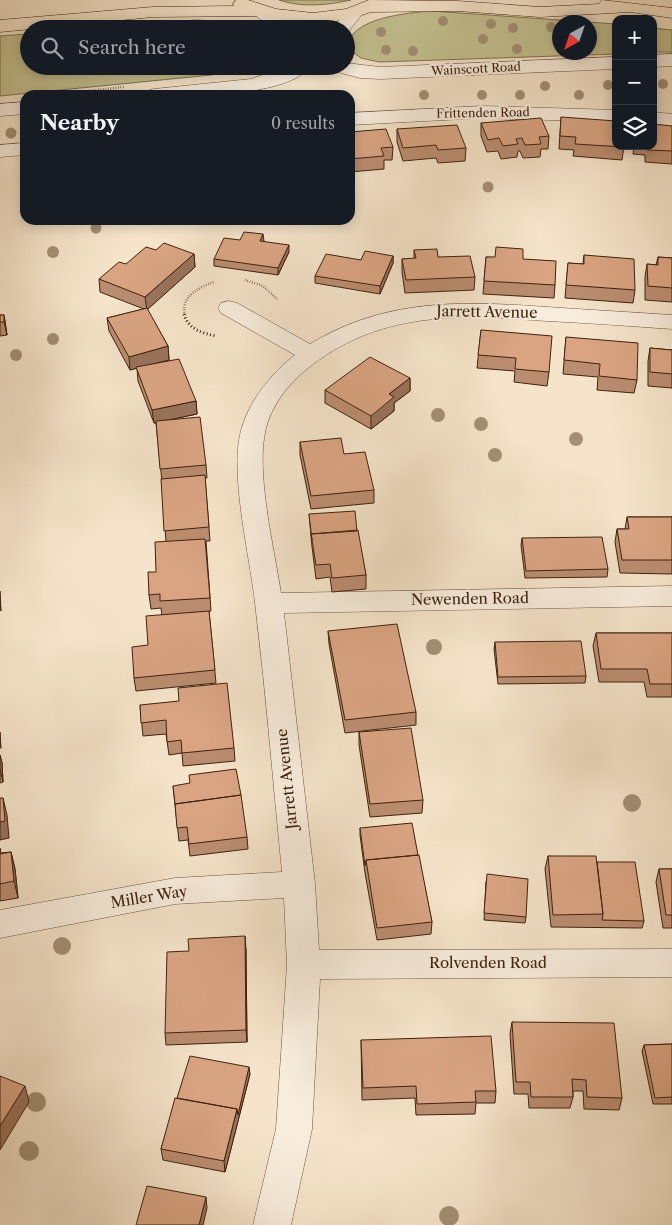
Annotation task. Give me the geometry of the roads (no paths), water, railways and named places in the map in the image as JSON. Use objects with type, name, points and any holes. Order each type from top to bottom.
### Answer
[{"type":"main road","points":[[235,0],[259,11]]},
{"type":"main road","points":[[590,0],[626,8],[672,13]]},
{"type":"main road","points":[[66,20],[153,12],[259,11],[284,16],[311,18],[369,6],[458,6],[540,12],[626,8]]},
{"type":"main road","points":[[0,26],[20,24]]},
{"type":"street","points":[[352,20],[369,6]]},
{"type":"street","points":[[259,11],[272,20]]},
{"type":"street","points":[[657,61],[672,60]]},
{"type":"street","name":"Wainscott Road","points":[[355,71],[380,73],[612,63]]},
{"type":"street","points":[[198,90],[259,83],[286,75]]},
{"type":"street","points":[[0,110],[20,108]]},
{"type":"street","name":"Frittenden Road","points":[[355,119],[520,111],[612,116]]},
{"type":"street","points":[[657,118],[672,120]]},
{"type":"street","points":[[0,151],[20,149]]},
{"type":"street","points":[[229,308],[311,354]]},
{"type":"street","name":"Jarrett Avenue","points":[[272,1225],[294,1129],[304,965],[299,884],[269,603],[250,472],[250,449],[254,427],[262,406],[275,387],[291,370],[311,354],[343,336],[369,325],[435,311],[475,309],[672,322]]},
{"type":"street","name":"Newenden Road","points":[[269,603],[672,596]]},
{"type":"street","name":"Miller Way","points":[[0,924],[176,891],[299,884]]},
{"type":"street","name":"Rolvenden Road","points":[[304,965],[672,963]]}]
